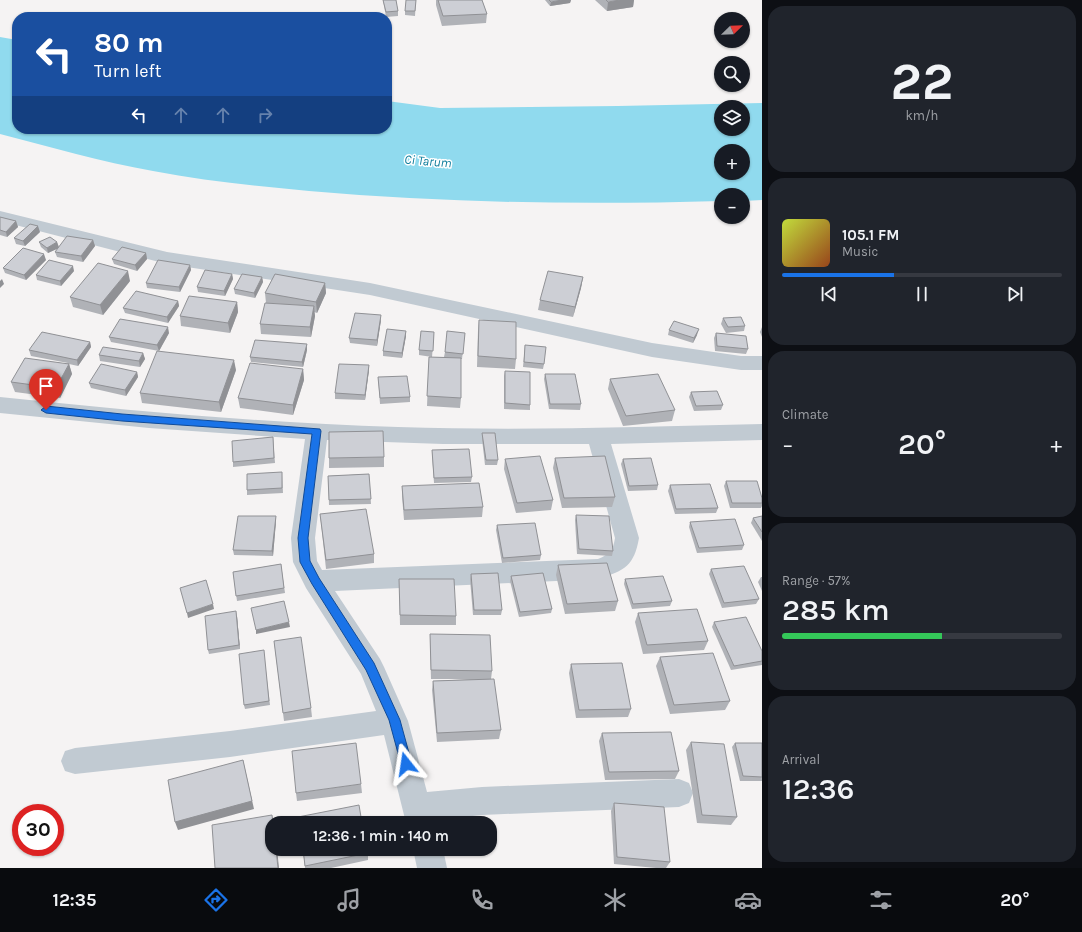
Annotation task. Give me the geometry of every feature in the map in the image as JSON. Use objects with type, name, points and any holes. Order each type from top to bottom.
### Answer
[{"type":"street","points":[[0,216],[168,258],[370,289],[652,350],[741,363],[762,363]]},
{"type":"street","points":[[0,405],[122,418],[398,435],[598,436],[762,432]]},
{"type":"street","points":[[317,431],[303,538],[305,562],[371,667],[394,720],[420,815],[482,801],[679,793]]},
{"type":"street","points":[[316,581],[599,569],[618,562],[625,552],[627,538],[598,436]]},
{"type":"street","points":[[75,761],[230,744],[394,720]]},
{"type":"street","points":[[429,856],[432,868]]},
{"type":"water","name":"Ci Tarum","points":[[0,37],[12,39],[12,134],[392,134],[392,102],[440,108],[714,104],[714,136],[750,136],[750,103],[762,103],[762,200],[750,201],[750,188],[714,188],[714,201],[566,203],[412,198],[309,191],[250,185],[172,175],[95,159],[0,134]]},
{"type":"building","points":[[383,0],[396,0],[398,11],[386,12]]},
{"type":"building","points":[[406,0],[416,0],[415,11],[405,11]]},
{"type":"building","points":[[438,0],[482,0],[487,14],[443,16]]},
{"type":"building","points":[[549,0],[562,0],[551,2]]},
{"type":"building","points":[[606,0],[620,0],[608,2]]},
{"type":"building","points":[[0,217],[16,221],[6,232],[0,230]]},
{"type":"building","points":[[30,224],[38,226],[23,241],[14,238]]},
{"type":"building","points":[[67,236],[93,240],[81,256],[55,252]]},
{"type":"building","points":[[50,237],[57,242],[47,248],[39,242]]},
{"type":"building","points":[[122,247],[146,253],[135,265],[112,259]]},
{"type":"building","points":[[23,248],[44,254],[24,275],[3,268]]},
{"type":"building","points":[[49,260],[73,266],[60,281],[36,275]]},
{"type":"building","points":[[158,260],[190,265],[179,287],[146,283]]},
{"type":"building","points":[[98,263],[128,271],[100,305],[70,297]]},
{"type":"building","points":[[205,270],[232,274],[224,291],[197,287]]},
{"type":"building","points":[[548,271],[583,277],[575,307],[540,300]]},
{"type":"building","points":[[242,274],[262,277],[254,293],[234,289]]},
{"type":"building","points":[[275,274],[325,283],[316,302],[265,293]]},
{"type":"building","points":[[136,291],[178,301],[167,317],[123,308]]},
{"type":"building","points":[[189,296],[237,302],[228,323],[180,316]]},
{"type":"building","points":[[265,303],[314,306],[310,327],[260,324]]},
{"type":"building","points":[[355,313],[381,315],[377,340],[349,338]]},
{"type":"building","points":[[741,317],[745,326],[728,327],[723,318]]},
{"type":"building","points":[[120,319],[168,327],[157,345],[109,337]]},
{"type":"building","points":[[479,320],[516,322],[516,359],[478,356]]},
{"type":"building","points":[[674,321],[699,329],[694,338],[669,330]]},
{"type":"building","points":[[387,329],[406,331],[402,353],[383,351]]},
{"type":"building","points":[[421,331],[434,332],[433,351],[419,350]]},
{"type":"building","points":[[447,331],[465,333],[463,354],[445,352]]},
{"type":"building","points":[[42,332],[90,342],[77,360],[29,350]]},
{"type":"building","points":[[716,333],[746,336],[748,349],[717,346]]},
{"type":"building","points":[[255,340],[307,344],[302,362],[250,357]]},
{"type":"building","points":[[525,345],[546,347],[544,364],[524,362]]},
{"type":"building","points":[[103,347],[143,353],[139,361],[99,355]]},
{"type":"building","points":[[157,351],[234,360],[219,402],[140,393]]},
{"type":"building","points":[[429,357],[461,358],[461,398],[427,396]]},
{"type":"building","points":[[25,358],[69,364],[56,388],[11,382]]},
{"type":"building","points":[[250,363],[303,369],[293,405],[238,398]]},
{"type":"building","points":[[101,364],[137,372],[125,390],[89,383]]},
{"type":"building","points":[[339,364],[369,365],[365,395],[335,393]]},
{"type":"building","points":[[505,371],[530,372],[530,405],[505,403]]},
{"type":"building","points":[[545,374],[575,374],[581,404],[550,404]]},
{"type":"building","points":[[658,374],[675,410],[626,416],[610,379]]},
{"type":"building","points":[[407,376],[410,397],[380,398],[378,377]]},
{"type":"building","points":[[717,391],[723,405],[696,406],[691,392]]},
{"type":"building","points":[[383,431],[384,457],[329,458],[329,432]]},
{"type":"building","points":[[482,433],[495,433],[498,460],[486,460]]},
{"type":"building","points":[[273,437],[274,458],[233,462],[232,441]]},
{"type":"building","points":[[469,449],[472,477],[434,478],[432,450]]},
{"type":"building","points":[[540,456],[553,500],[517,503],[505,459]]},
{"type":"building","points":[[605,456],[615,497],[564,498],[555,458]]},
{"type":"building","points":[[651,458],[658,485],[629,486],[623,459]]},
{"type":"building","points":[[282,472],[282,488],[247,490],[247,474]]},
{"type":"building","points":[[369,474],[371,499],[329,500],[328,476]]},
{"type":"building","points":[[726,481],[757,481],[762,503],[732,503]]},
{"type":"building","points":[[479,483],[483,507],[404,510],[402,486]]},
{"type":"building","points":[[710,484],[718,508],[676,509],[670,485]]},
{"type":"building","points":[[366,509],[374,554],[326,560],[320,514]]},
{"type":"building","points":[[576,515],[609,516],[613,551],[579,549]]},
{"type":"building","points":[[238,516],[276,516],[272,551],[233,550]]},
{"type":"building","points":[[762,516],[762,532],[753,518]]},
{"type":"building","points":[[735,519],[744,545],[699,548],[690,522]]},
{"type":"building","points":[[535,523],[541,555],[503,558],[497,525]]},
{"type":"building","points":[[607,563],[618,601],[567,604],[558,565]]},
{"type":"building","points":[[281,564],[284,588],[236,596],[233,572]]},
{"type":"building","points":[[744,566],[759,599],[724,603],[711,569]]},
{"type":"building","points":[[498,573],[502,610],[474,610],[471,574]]},
{"type":"building","points":[[543,573],[552,609],[520,612],[511,576]]},
{"type":"building","points":[[663,576],[672,601],[633,604],[625,579]]},
{"type":"building","points":[[399,579],[454,579],[456,616],[400,615]]},
{"type":"building","points":[[206,580],[213,604],[187,613],[180,588]]},
{"type":"building","points":[[284,601],[289,622],[256,630],[251,608]]},
{"type":"building","points":[[697,609],[708,641],[647,645],[638,613]]},
{"type":"building","points":[[236,611],[239,645],[208,650],[205,616]]},
{"type":"building","points":[[746,617],[762,651],[762,661],[734,666],[714,622]]},
{"type":"building","points":[[430,634],[490,635],[492,671],[431,670]]},
{"type":"building","points":[[301,637],[311,708],[283,713],[274,641]]},
{"type":"building","points":[[264,650],[269,701],[244,705],[239,654]]},
{"type":"building","points":[[713,653],[730,701],[674,705],[660,657]]},
{"type":"building","points":[[622,663],[631,709],[579,710],[571,664]]},
{"type":"building","points":[[494,679],[501,730],[437,733],[433,681]]},
{"type":"building","points":[[671,732],[679,771],[609,772],[602,733]]},
{"type":"building","points":[[691,742],[724,744],[737,817],[702,815]]},
{"type":"building","points":[[356,743],[361,784],[296,793],[292,751]]},
{"type":"building","points":[[735,743],[762,743],[762,777],[743,776]]},
{"type":"building","points":[[243,760],[252,801],[175,822],[168,780]]},
{"type":"building","points":[[614,803],[664,807],[670,862],[617,857]]},
{"type":"building","points":[[359,805],[361,816],[303,816]]},
{"type":"building","points":[[265,816],[265,856],[277,856],[278,868],[215,868],[212,825]]},
{"type":"building","points":[[304,856],[353,856],[305,866]]},
{"type":"route","points":[[46,410],[122,418],[317,431],[303,538],[305,562],[371,667],[394,720],[406,764]]}]
